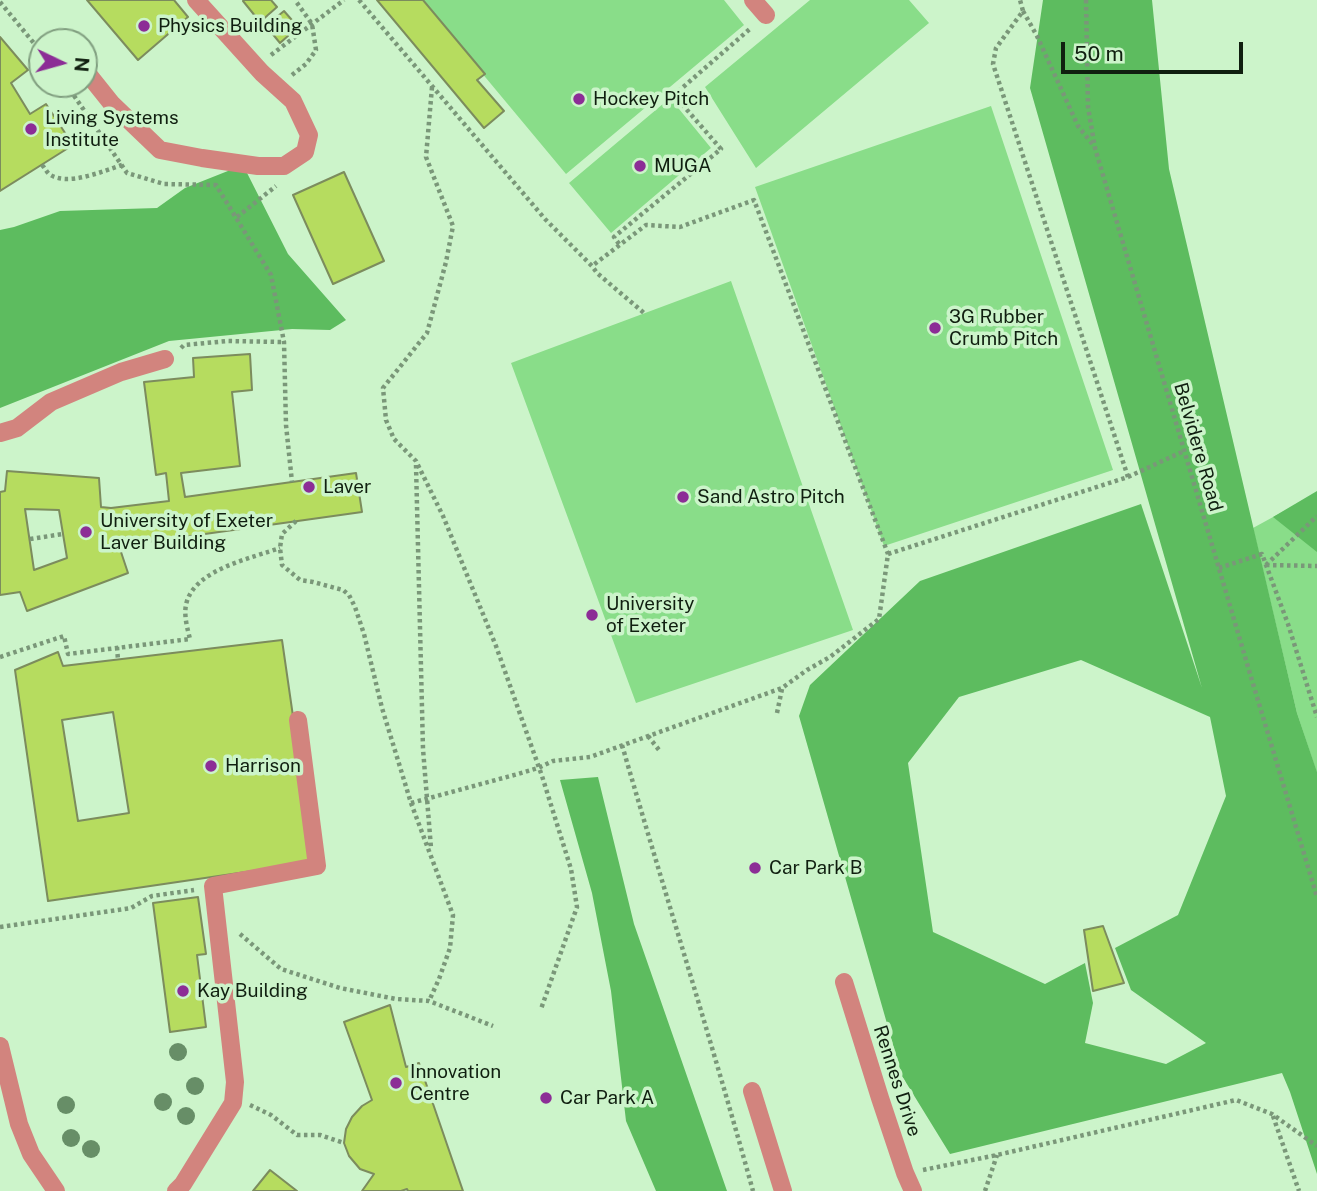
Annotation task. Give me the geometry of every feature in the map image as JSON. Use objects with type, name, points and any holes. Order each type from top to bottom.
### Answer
[{"type":"street","points":[[98,86],[112,104],[160,150],[258,166],[284,166],[305,152],[309,135],[293,101],[256,67],[196,0]]},
{"type":"street","points":[[754,0],[766,15]]},
{"type":"street","points":[[0,433],[17,428],[51,402],[121,372],[165,359]]},
{"type":"street","points":[[176,1191],[233,1103],[235,1082],[213,886],[317,866],[298,720]]},
{"type":"street","name":"Rennes Drive","points":[[844,982],[913,1191]]},
{"type":"street","points":[[0,1046],[23,1134],[31,1154],[56,1191]]},
{"type":"street","points":[[752,1091],[783,1191]]},
{"type":"path","points":[[256,67],[344,0]]},
{"type":"path","points":[[359,0],[545,219],[597,273],[643,313]]},
{"type":"path","points":[[1020,0],[1077,126],[1096,148]]},
{"type":"path","name":"Belvidere Road","points":[[1086,0],[1088,107],[1096,148],[1317,897]]},
{"type":"path","points":[[0,2],[2,10],[28,38]]},
{"type":"path","points":[[1023,11],[996,48],[993,64],[1128,477]]},
{"type":"path","points":[[619,244],[614,237],[722,149],[674,95],[766,15]]},
{"type":"path","points":[[432,87],[426,157],[453,226],[427,333],[383,388],[386,419],[394,439],[416,461],[443,516],[496,646],[571,869],[577,907],[541,1009]]},
{"type":"path","points":[[76,98],[127,173],[164,184],[216,185],[271,275],[284,342],[286,425],[292,482]]},
{"type":"path","points":[[42,164],[50,174],[62,178],[86,177],[122,165]]},
{"type":"path","points":[[237,218],[273,189]]},
{"type":"path","points":[[411,803],[538,768],[553,761],[590,757],[782,688],[830,657],[879,619],[888,554],[754,200],[680,227],[646,225],[592,266]]},
{"type":"path","points":[[165,359],[184,345],[228,341],[284,342]]},
{"type":"path","points":[[888,554],[1128,477],[1184,451]]},
{"type":"path","points":[[416,461],[422,716],[431,854]]},
{"type":"path","points":[[1266,565],[1317,516]]},
{"type":"path","points":[[296,521],[282,534],[282,565],[300,580],[343,590],[355,607],[411,803],[453,915],[450,948],[429,1000]]},
{"type":"path","points":[[30,539],[63,534]]},
{"type":"path","points":[[0,656],[64,636],[68,654],[190,639],[185,616],[186,603],[193,587],[218,570],[280,548]]},
{"type":"path","points":[[1219,568],[1262,554],[1288,624],[1317,717]]},
{"type":"path","points":[[1266,565],[1317,566]]},
{"type":"path","points":[[117,647],[118,660]]},
{"type":"path","points":[[777,713],[782,688]]},
{"type":"path","points":[[648,736],[659,750]]},
{"type":"path","points":[[622,745],[753,1191]]},
{"type":"path","points":[[0,927],[131,908],[152,896],[194,890]]},
{"type":"path","points":[[215,914],[281,969],[340,988],[396,999],[429,1000],[493,1026]]},
{"type":"path","points":[[905,1173],[997,1155],[1236,1100],[1272,1114],[1317,1146]]},
{"type":"path","points":[[233,1103],[254,1106],[297,1135],[320,1135],[344,1143]]},
{"type":"path","points":[[1272,1114],[1299,1191]]},
{"type":"path","points":[[985,1191],[997,1155]]},
{"type":"green space","name":"Hockey Pitch","points":[[421,0],[724,0],[744,25],[566,174]]},
{"type":"green space","points":[[810,0],[909,0],[929,23],[756,168],[705,87]]},
{"type":"green space","points":[[1043,0],[1152,0],[1169,169],[1297,713],[1317,772],[1317,1174],[1282,1073],[950,1154],[902,1076],[799,716],[810,685],[920,581],[1141,504],[1202,688],[1030,88]],"holes":[[[1081,660],[1210,717],[1226,796],[1178,915],[1115,948],[1131,990],[1206,1043],[1166,1064],[1085,1043],[1093,1003],[1085,963],[1045,984],[933,932],[908,763],[959,697]]]},
{"type":"green space","name":"MUGA","points":[[670,98],[711,148],[611,233],[569,183]]},
{"type":"green space","name":"3G Rubber Crumb Pitch","points":[[991,106],[1113,470],[884,546],[755,187]]},
{"type":"green space","points":[[243,165],[288,254],[346,320],[330,330],[292,329],[169,341],[0,408],[0,230],[60,211],[157,208],[185,188]]},
{"type":"green space","name":"Sand Astro Pitch","points":[[731,281],[853,630],[636,703],[511,363]]},
{"type":"green space","points":[[1317,491],[1317,552],[1273,517]]},
{"type":"green space","points":[[1317,493],[1317,773],[1297,713],[1253,528]]},
{"type":"green space","points":[[598,777],[634,924],[727,1191],[656,1191],[626,1121],[611,991],[592,893],[560,780]]},
{"type":"building","name":"Physics Building","points":[[87,0],[174,0],[188,17],[138,60]]},
{"type":"building","points":[[244,0],[271,0],[277,7],[260,22]]},
{"type":"building","points":[[377,0],[423,0],[485,74],[477,80],[504,111],[484,128]]},
{"type":"building","points":[[284,11],[298,27],[280,43],[266,26]]},
{"type":"building","name":"Living Systems Institute","points":[[0,37],[28,70],[11,83],[30,114],[46,104],[73,145],[0,191]]},
{"type":"building","points":[[344,172],[384,261],[333,284],[293,195]]},
{"type":"building","name":"Laver","points":[[250,354],[252,390],[232,392],[240,466],[181,473],[185,497],[356,473],[362,512],[119,546],[128,573],[27,611],[20,592],[0,595],[0,492],[5,491],[7,471],[99,478],[101,507],[169,501],[166,473],[156,475],[144,382],[194,377],[193,358]],"holes":[[[25,509],[59,510],[67,558],[34,570]]]},
{"type":"building","name":"Harrison","points":[[282,640],[314,862],[48,901],[15,670],[58,652],[63,666]],"holes":[[[113,712],[129,813],[78,821],[62,720]]]},
{"type":"building","name":"Kay Building","points":[[198,897],[206,954],[197,955],[206,1027],[170,1032],[153,903]]},
{"type":"building","points":[[1103,926],[1124,983],[1093,991],[1084,930]]},
{"type":"building","name":"Innovation Centre","points":[[390,1005],[406,1067],[419,1063],[463,1191],[362,1191],[374,1174],[360,1169],[349,1156],[344,1143],[346,1129],[352,1117],[372,1100],[344,1022]]},
{"type":"building","points":[[270,1170],[297,1191],[253,1191]]},
{"type":"place","name":"Physics Building","points":[[144,26]]},
{"type":"place","name":"Hockey Pitch","points":[[579,99]]},
{"type":"place","name":"Living Systems Institute","points":[[31,129]]},
{"type":"place","name":"MUGA","points":[[640,166]]},
{"type":"place","name":"3G Rubber Crumb Pitch","points":[[935,328]]},
{"type":"place","name":"Laver","points":[[309,487]]},
{"type":"place","name":"Sand Astro Pitch","points":[[683,497]]},
{"type":"place","name":"University of Exeter Laver Building","points":[[86,532]]},
{"type":"place","name":"University of Exeter","points":[[592,615]]},
{"type":"place","name":"Harrison","points":[[211,766]]},
{"type":"place","name":"Car Park B","points":[[755,868]]},
{"type":"place","name":"Kay Building","points":[[183,991]]},
{"type":"place","name":"Innovation Centre","points":[[396,1083]]},
{"type":"place","name":"Car Park A","points":[[546,1098]]}]
